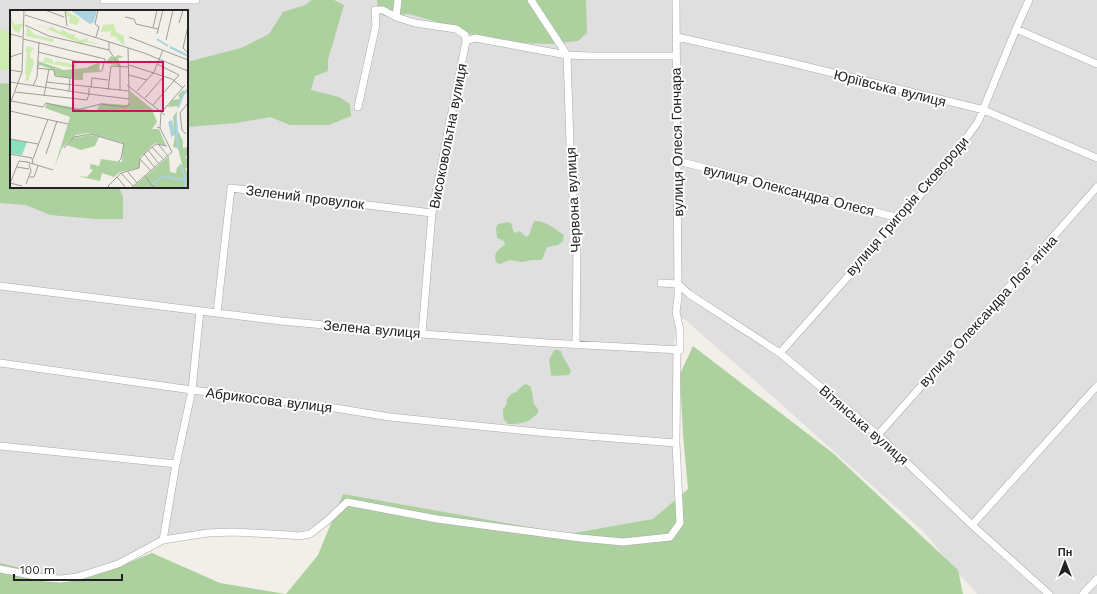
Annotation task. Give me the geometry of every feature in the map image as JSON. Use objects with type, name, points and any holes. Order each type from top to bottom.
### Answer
[{"type":"street","points":[[104,0],[196,0]]},
{"type":"street","points":[[396,17],[398,0]]},
{"type":"street","points":[[531,0],[568,54]]},
{"type":"street","name":"вулиця Олеся Гончара","points":[[676,0],[678,284]]},
{"type":"street","name":"вулиця Григорія Сковороди","points":[[780,353],[941,172],[978,122],[1029,0]]},
{"type":"street","points":[[358,106],[376,25],[375,10],[383,10],[396,17],[416,23],[456,29],[465,35],[466,41],[475,38],[568,54],[590,56],[676,56]]},
{"type":"street","points":[[1016,29],[1097,64]]},
{"type":"street","name":"Юріївська вулиця","points":[[677,37],[784,61],[984,110],[1097,158]]},
{"type":"street","name":"Високовольтна вулиця","points":[[422,334],[432,214],[466,41]]},
{"type":"street","name":"Червона вулиця","points":[[568,54],[572,172],[577,244],[576,345]]},
{"type":"street","name":"вулиця Олександра Олеся","points":[[678,161],[899,218]]},
{"type":"street","name":"вулиця Олександра Ловʼягіна","points":[[878,436],[1097,187]]},
{"type":"street","name":"Зелений провулок","points":[[217,313],[231,188],[432,214]]},
{"type":"street","points":[[0,569],[45,578],[77,578],[118,564],[164,540],[208,533],[234,532],[289,536],[305,535],[310,534],[328,520],[346,502],[437,518],[623,542],[670,537],[680,523],[676,443],[677,349],[680,350],[681,344],[676,312],[678,284],[661,283]]},
{"type":"street","name":"Вітянська вулиця","points":[[678,284],[689,294],[780,353],[878,436],[972,524],[1050,594]]},
{"type":"street","name":"Зелена вулиця","points":[[0,286],[280,321],[422,334],[576,345],[677,349]]},
{"type":"street","points":[[678,297],[682,293],[689,294]]},
{"type":"street","points":[[0,363],[192,390],[200,311]]},
{"type":"street","points":[[972,524],[1097,386]]},
{"type":"street","name":"Абрикосова вулиця","points":[[164,540],[176,464],[192,390],[335,408],[390,417],[548,433],[676,443]]},
{"type":"street","points":[[0,446],[176,464]]},
{"type":"street","points":[[1083,594],[1097,579]]},
{"type":"shaded area","points":[[0,0],[1097,0],[1097,594],[977,594],[972,587],[957,573],[925,533],[683,318],[673,342],[677,349],[680,507],[623,542],[347,502],[310,534],[234,532],[164,540],[118,564],[77,577],[0,569]]},
{"type":"green space","points":[[312,0],[334,0],[344,5],[328,60],[328,71],[315,76],[311,90],[339,97],[350,104],[351,116],[329,125],[290,125],[270,117],[237,123],[188,127],[188,62],[241,48],[269,34],[283,12],[305,5]]},
{"type":"green space","points":[[377,0],[586,0],[587,33],[578,41],[551,44],[521,43],[463,33],[457,28],[409,14],[384,16],[378,13]]},
{"type":"green space","points":[[0,29],[10,32],[10,70],[0,70]]},
{"type":"green space","points":[[0,84],[10,84],[10,188],[119,188],[123,197],[123,219],[95,219],[50,215],[26,205],[0,203]]},
{"type":"green space","points":[[534,221],[546,223],[557,230],[564,235],[563,241],[558,245],[547,247],[542,260],[522,262],[510,260],[500,264],[497,263],[495,254],[505,245],[504,241],[497,238],[496,228],[498,224],[507,222],[511,223],[514,233],[520,231],[526,237],[529,235]]},
{"type":"green space","points":[[693,346],[834,454],[958,570],[963,594],[286,594],[318,555],[343,494],[568,534],[653,519],[688,489],[683,435],[680,374]]},
{"type":"green space","points":[[554,350],[561,351],[571,371],[569,375],[551,375],[549,360]]},
{"type":"green space","points":[[526,384],[531,387],[534,404],[538,409],[538,413],[531,419],[524,422],[508,424],[504,420],[503,415],[503,409],[506,406],[507,399],[511,394]]},
{"type":"green space","points":[[152,553],[220,583],[286,594],[0,594],[0,563],[43,573],[77,577],[108,571]]}]
